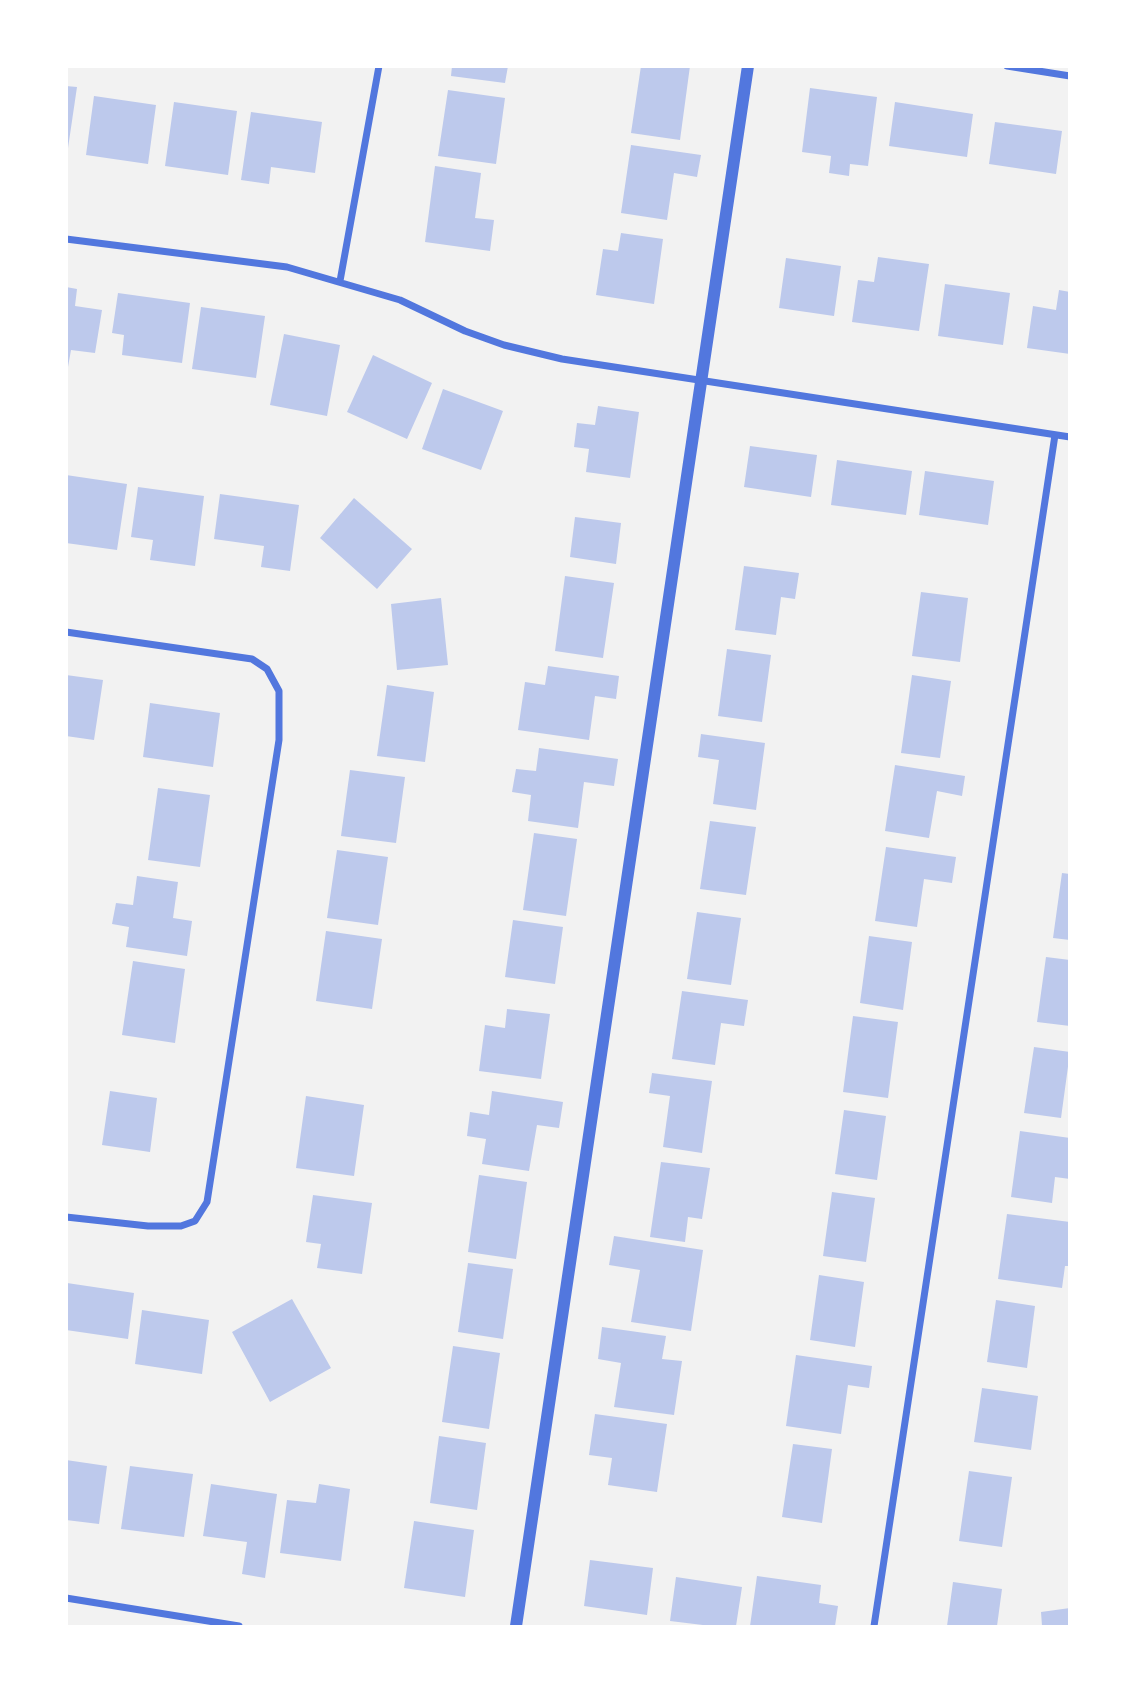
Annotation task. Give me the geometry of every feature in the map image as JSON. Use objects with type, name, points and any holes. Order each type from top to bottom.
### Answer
[{"type":"street","points":[[340,281],[379,66]]},
{"type":"street","points":[[516,1626],[748,66]]},
{"type":"street","points":[[1007,66],[1069,76]]},
{"type":"street","points":[[66,239],[287,267],[400,300],[465,331],[504,345],[562,359],[1069,437]]},
{"type":"street","points":[[874,1626],[1055,435]]},
{"type":"street","points":[[66,632],[252,659],[267,669],[279,691],[279,740],[207,1202],[195,1221],[181,1226],[148,1226],[66,1217]]},
{"type":"street","points":[[66,1598],[239,1626]]},
{"type":"building","points":[[452,66],[508,66],[505,83],[451,76]]},
{"type":"building","points":[[641,66],[690,66],[680,140],[631,133]]},
{"type":"building","points":[[66,86],[77,87],[68,148],[66,148]]},
{"type":"building","points":[[810,88],[877,97],[868,166],[850,164],[849,176],[829,173],[831,156],[802,152]]},
{"type":"building","points":[[448,90],[505,98],[496,164],[438,156]]},
{"type":"building","points":[[94,96],[156,105],[148,164],[86,155]]},
{"type":"building","points":[[174,102],[237,111],[228,175],[165,166]]},
{"type":"building","points":[[895,102],[973,114],[967,157],[889,146]]},
{"type":"building","points":[[251,112],[322,122],[315,173],[271,167],[269,184],[241,180]]},
{"type":"building","points":[[995,122],[1062,131],[1056,174],[989,164]]},
{"type":"building","points":[[631,145],[701,155],[697,177],[674,173],[667,220],[621,213]]},
{"type":"building","points":[[435,166],[481,173],[475,218],[494,220],[490,251],[425,242]]},
{"type":"building","points":[[621,233],[663,239],[654,304],[596,295],[603,249],[618,251]]},
{"type":"building","points":[[878,257],[929,264],[919,331],[852,322],[858,280],[874,282]]},
{"type":"building","points":[[786,258],[841,266],[834,316],[779,308]]},
{"type":"building","points":[[945,284],[1010,293],[1003,345],[938,336]]},
{"type":"building","points":[[66,287],[77,289],[75,306],[102,310],[95,353],[71,350],[68,367]]},
{"type":"building","points":[[1059,290],[1070,292],[1070,354],[1027,348],[1033,306],[1056,310]]},
{"type":"building","points":[[118,293],[190,303],[182,363],[122,355],[124,335],[112,333]]},
{"type":"building","points":[[201,307],[265,316],[256,378],[192,369]]},
{"type":"building","points":[[284,334],[340,345],[327,416],[270,405]]},
{"type":"building","points":[[373,355],[432,383],[407,439],[347,412]]},
{"type":"building","points":[[443,389],[503,411],[481,470],[422,449]]},
{"type":"building","points":[[598,406],[639,412],[630,478],[586,472],[589,449],[574,447],[577,423],[595,425]]},
{"type":"building","points":[[750,446],[817,455],[811,497],[744,487]]},
{"type":"building","points":[[837,460],[912,471],[906,515],[831,505]]},
{"type":"building","points":[[925,471],[994,481],[988,525],[919,515]]},
{"type":"building","points":[[66,475],[127,484],[117,550],[66,543]]},
{"type":"building","points":[[138,487],[204,496],[195,566],[150,560],[153,540],[131,537]]},
{"type":"building","points":[[220,494],[299,505],[290,571],[261,567],[264,546],[214,539]]},
{"type":"building","points":[[354,498],[412,549],[377,589],[320,538]]},
{"type":"building","points":[[575,517],[621,523],[616,564],[570,557]]},
{"type":"building","points":[[744,566],[799,573],[795,599],[781,597],[776,635],[735,630]]},
{"type":"building","points":[[565,576],[614,583],[603,658],[555,651]]},
{"type":"building","points":[[921,592],[968,598],[960,662],[912,656]]},
{"type":"building","points":[[441,598],[448,665],[397,670],[391,604]]},
{"type":"building","points":[[727,649],[771,655],[762,722],[718,716]]},
{"type":"building","points":[[548,666],[619,676],[616,699],[595,696],[589,740],[518,730],[525,682],[545,685]]},
{"type":"building","points":[[66,675],[103,680],[94,740],[66,736]]},
{"type":"building","points":[[912,675],[951,681],[940,758],[901,753]]},
{"type":"building","points":[[387,685],[434,692],[425,762],[377,756]]},
{"type":"building","points":[[150,703],[220,713],[213,767],[143,757]]},
{"type":"building","points":[[701,734],[765,743],[756,810],[713,804],[719,760],[698,757]]},
{"type":"building","points":[[539,748],[618,759],[614,786],[584,782],[578,828],[528,821],[531,795],[512,792],[516,769],[536,771]]},
{"type":"building","points":[[895,765],[965,776],[962,796],[937,791],[929,838],[885,831]]},
{"type":"building","points":[[350,770],[405,777],[396,843],[341,836]]},
{"type":"building","points":[[158,788],[210,795],[200,867],[148,860]]},
{"type":"building","points":[[710,821],[756,827],[746,895],[700,889]]},
{"type":"building","points":[[534,833],[577,839],[566,916],[523,910]]},
{"type":"building","points":[[886,847],[956,857],[952,883],[924,879],[917,927],[875,921]]},
{"type":"building","points":[[337,850],[388,857],[378,925],[327,918]]},
{"type":"building","points":[[1062,873],[1070,874],[1070,940],[1053,938]]},
{"type":"building","points":[[137,876],[178,882],[173,918],[192,921],[187,956],[126,947],[129,927],[112,924],[116,903],[133,905]]},
{"type":"building","points":[[697,912],[741,918],[731,985],[687,979]]},
{"type":"building","points":[[513,920],[563,927],[555,984],[505,977]]},
{"type":"building","points":[[326,931],[382,939],[372,1009],[316,1001]]},
{"type":"building","points":[[869,936],[912,942],[903,1010],[860,1003]]},
{"type":"building","points":[[1046,957],[1070,960],[1070,1026],[1037,1022]]},
{"type":"building","points":[[133,961],[185,969],[175,1043],[122,1035]]},
{"type":"building","points":[[682,991],[748,1000],[744,1026],[721,1023],[715,1065],[672,1059]]},
{"type":"building","points":[[507,1009],[550,1014],[541,1079],[479,1071],[485,1025],[505,1028]]},
{"type":"building","points":[[853,1016],[898,1022],[888,1098],[843,1092]]},
{"type":"building","points":[[1034,1047],[1070,1052],[1061,1118],[1024,1113]]},
{"type":"building","points":[[652,1073],[712,1081],[702,1153],[663,1147],[670,1096],[649,1093]]},
{"type":"building","points":[[110,1091],[157,1098],[150,1152],[102,1145]]},
{"type":"building","points":[[492,1091],[563,1102],[559,1128],[537,1125],[529,1171],[482,1164],[486,1139],[467,1136],[470,1112],[489,1115]]},
{"type":"building","points":[[306,1096],[364,1105],[354,1176],[296,1168]]},
{"type":"building","points":[[844,1110],[886,1116],[877,1180],[835,1174]]},
{"type":"building","points":[[1020,1131],[1070,1138],[1070,1179],[1055,1177],[1052,1203],[1011,1197]]},
{"type":"building","points":[[661,1162],[710,1168],[702,1219],[688,1217],[685,1242],[650,1237]]},
{"type":"building","points":[[479,1175],[527,1182],[516,1259],[468,1252]]},
{"type":"building","points":[[832,1192],[875,1198],[866,1262],[823,1256]]},
{"type":"building","points":[[313,1195],[372,1203],[362,1274],[317,1268],[321,1244],[306,1242]]},
{"type":"building","points":[[1007,1214],[1070,1222],[1070,1266],[1065,1266],[1062,1288],[998,1279]]},
{"type":"building","points":[[614,1236],[703,1250],[691,1331],[631,1322],[640,1270],[609,1265]]},
{"type":"building","points":[[468,1263],[513,1269],[503,1339],[458,1332]]},
{"type":"building","points":[[819,1275],[864,1282],[855,1347],[810,1340]]},
{"type":"building","points":[[67,1283],[134,1293],[128,1339],[66,1330]]},
{"type":"building","points":[[292,1299],[331,1368],[270,1402],[232,1332]]},
{"type":"building","points":[[996,1300],[1035,1306],[1027,1368],[987,1362]]},
{"type":"building","points":[[142,1310],[209,1320],[202,1374],[135,1364]]},
{"type":"building","points":[[602,1327],[666,1336],[662,1359],[682,1361],[674,1415],[614,1407],[621,1363],[598,1359]]},
{"type":"building","points":[[453,1346],[500,1353],[489,1429],[442,1422]]},
{"type":"building","points":[[796,1355],[872,1366],[869,1388],[848,1385],[841,1434],[786,1426]]},
{"type":"building","points":[[982,1388],[1038,1396],[1031,1450],[974,1442]]},
{"type":"building","points":[[595,1414],[667,1424],[657,1492],[608,1485],[612,1458],[589,1455]]},
{"type":"building","points":[[439,1436],[486,1443],[477,1510],[430,1503]]},
{"type":"building","points":[[793,1444],[832,1449],[822,1523],[782,1517]]},
{"type":"building","points":[[66,1460],[107,1466],[99,1524],[66,1520]]},
{"type":"building","points":[[130,1466],[193,1474],[184,1537],[121,1529]]},
{"type":"building","points":[[969,1471],[1012,1477],[1002,1547],[959,1541]]},
{"type":"building","points":[[211,1484],[277,1494],[265,1578],[242,1574],[247,1542],[203,1536]]},
{"type":"building","points":[[319,1484],[350,1489],[341,1561],[280,1553],[287,1500],[316,1503]]},
{"type":"building","points":[[414,1521],[474,1530],[465,1597],[404,1588]]},
{"type":"building","points":[[590,1560],[653,1568],[647,1615],[584,1606]]},
{"type":"building","points":[[757,1576],[821,1585],[819,1603],[838,1606],[835,1626],[750,1626]]},
{"type":"building","points":[[676,1577],[742,1587],[736,1626],[670,1621]]},
{"type":"building","points":[[953,1582],[1002,1589],[997,1626],[947,1626]]},
{"type":"building","points":[[1070,1608],[1070,1626],[1042,1626],[1041,1612]]}]
